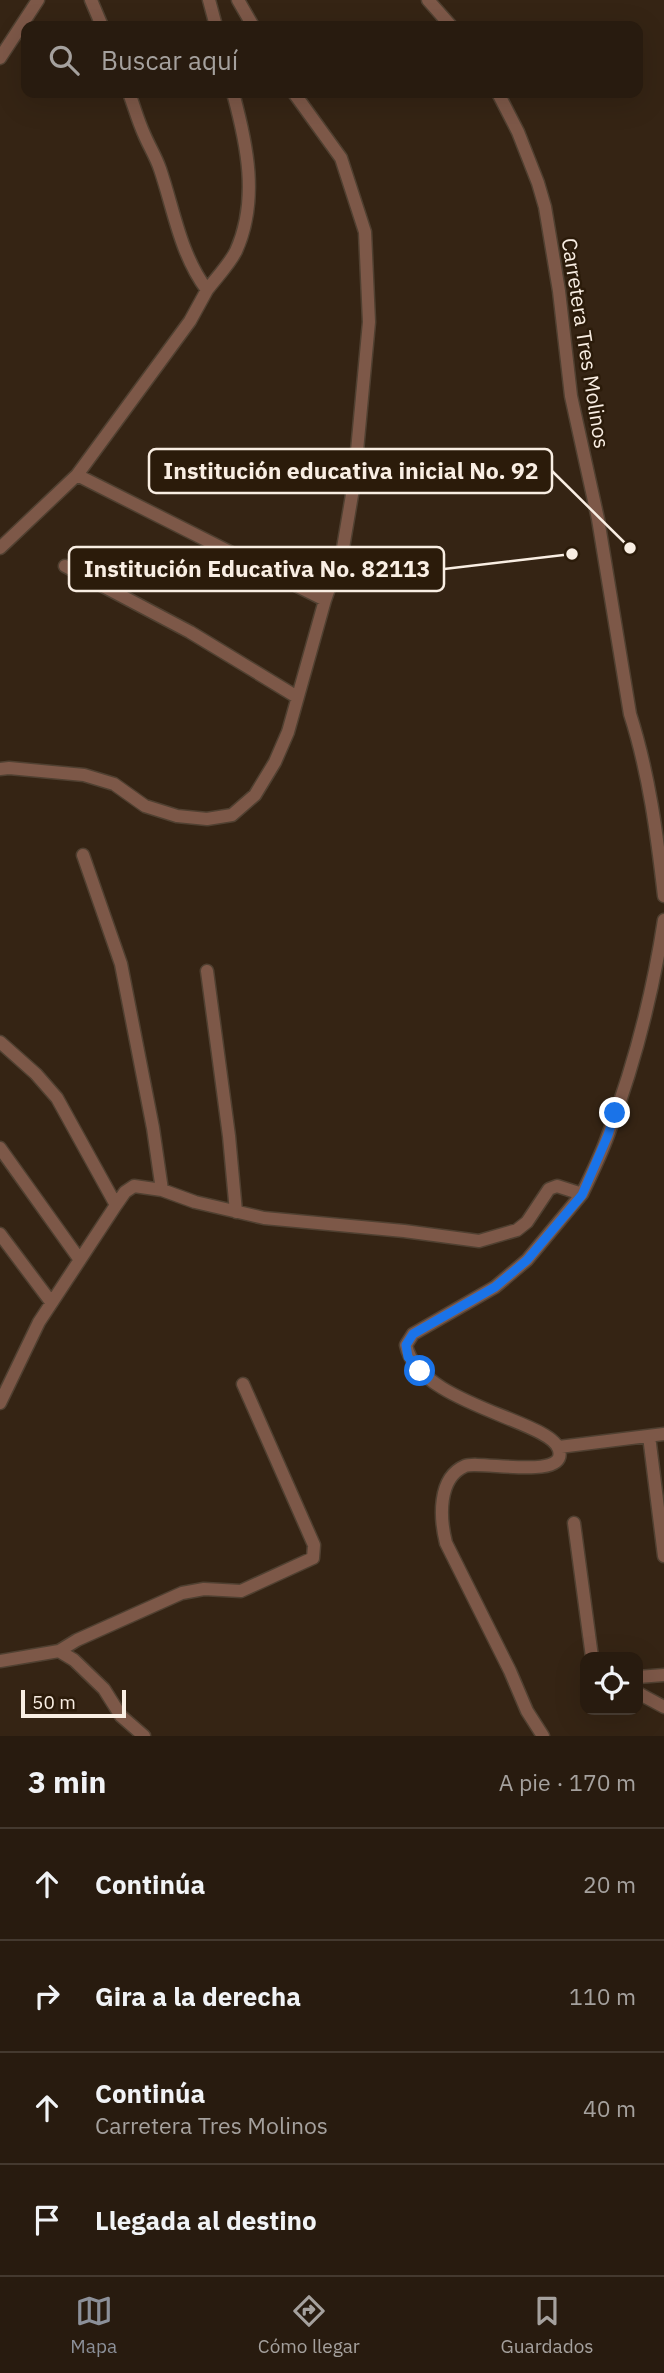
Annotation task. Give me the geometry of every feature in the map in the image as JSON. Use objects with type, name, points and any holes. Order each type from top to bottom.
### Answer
[{"type":"street","points":[[24,21],[38,0]]},
{"type":"street","points":[[91,0],[100,21]]},
{"type":"street","points":[[209,0],[215,21]]},
{"type":"street","points":[[238,0],[250,21]]},
{"type":"street","points":[[428,0],[447,21]]},
{"type":"street","points":[[0,58],[21,26]]},
{"type":"street","points":[[131,98],[173,207],[180,240],[193,271],[207,290]]},
{"type":"street","points":[[0,548],[77,475],[190,321],[207,290],[235,252],[247,216],[250,180],[234,98]]},
{"type":"street","points":[[0,769],[84,775],[114,784],[145,806],[177,816],[207,819],[232,815],[255,795],[275,762],[288,732],[325,600],[343,548],[354,483],[367,344],[368,272],[365,232],[341,158],[299,98]]},
{"type":"street","name":"Carretera Tres Molinos","points":[[501,98],[518,132],[545,207],[559,290],[571,396],[605,556],[630,714],[657,829],[664,896]]},
{"type":"street","points":[[77,475],[325,600]]},
{"type":"street","points":[[65,566],[190,632],[297,697]]},
{"type":"street","points":[[83,855],[121,964],[153,1128],[162,1190]]},
{"type":"street","points":[[543,1736],[527,1711],[446,1543],[441,1522],[445,1490],[453,1475],[466,1465],[528,1468],[552,1465],[558,1461],[559,1447],[536,1431],[449,1393],[420,1371],[408,1357],[406,1345],[413,1334],[495,1287],[527,1260],[582,1195],[608,1135],[629,1067],[659,953],[664,920]]},
{"type":"street","points":[[207,971],[229,1136],[236,1212]]},
{"type":"street","points":[[0,1042],[36,1074],[57,1098],[116,1205]]},
{"type":"street","points":[[0,1148],[80,1260]]},
{"type":"street","points":[[0,1403],[51,1302],[125,1192],[134,1186],[162,1190],[195,1202],[264,1218],[479,1241],[517,1230],[527,1222],[549,1189],[557,1186],[582,1195]]},
{"type":"street","points":[[0,1234],[51,1302]]},
{"type":"street","points":[[0,1661],[59,1651],[77,1640],[182,1593],[204,1589],[241,1591],[313,1558],[314,1545],[243,1384]]},
{"type":"street","points":[[559,1447],[664,1434]]},
{"type":"street","points":[[649,1436],[664,1556]]},
{"type":"street","points":[[574,1523],[591,1652]]},
{"type":"street","points":[[59,1651],[74,1660],[104,1689],[121,1716],[144,1736]]},
{"type":"street","points":[[643,1677],[664,1675]]},
{"type":"street","points":[[643,1696],[664,1707]]},
{"type":"place","name":"Institución educativa inicial No. 92","points":[[630,548]]},
{"type":"place","name":"Institución Educativa No. 82113","points":[[572,554]]},
{"type":"route","points":[[420,1371],[408,1357],[406,1345],[413,1334],[495,1287],[527,1260],[582,1195],[615,1113]]}]
